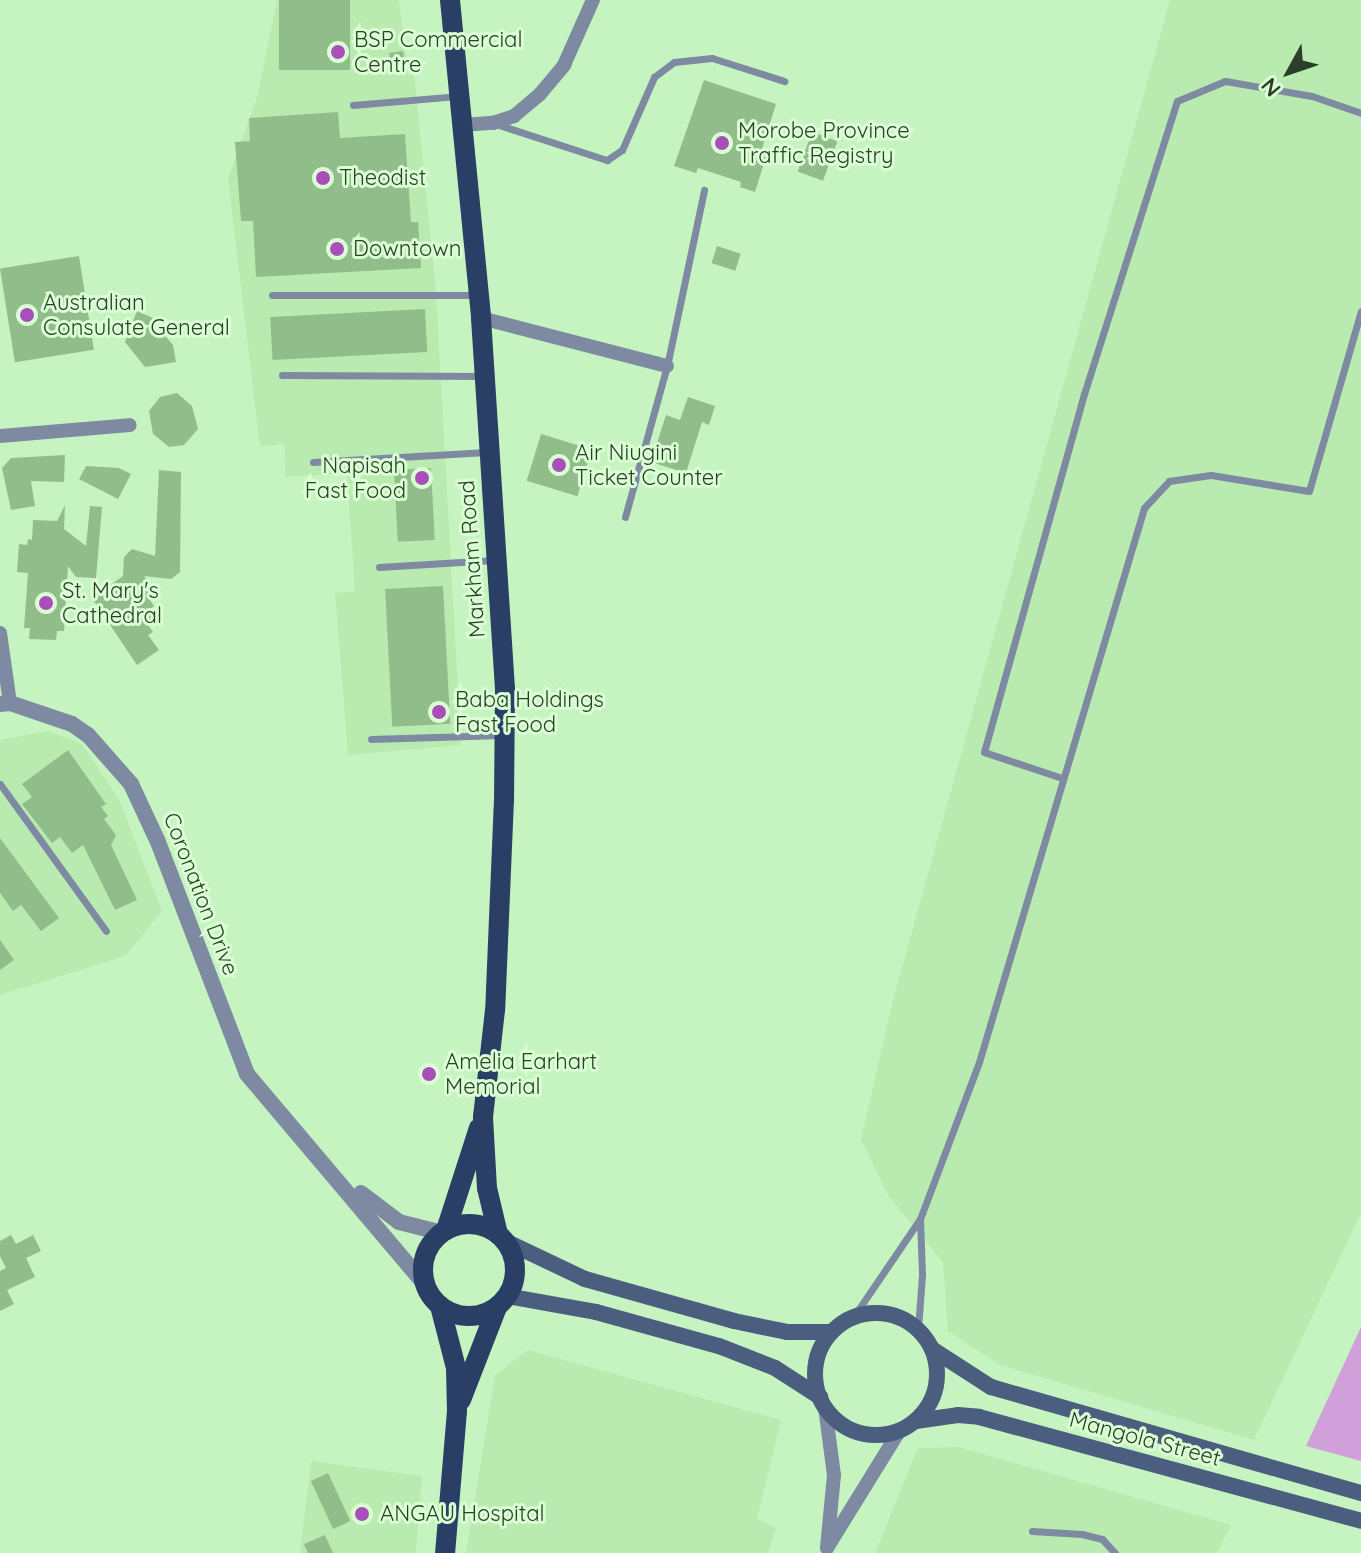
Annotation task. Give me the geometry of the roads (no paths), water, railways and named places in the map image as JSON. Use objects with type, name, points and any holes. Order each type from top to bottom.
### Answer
[{"type":"main road","name":"Markham Road","points":[[450,0],[481,318],[505,735],[495,1010],[483,1117],[487,1188],[501,1238]]},
{"type":"main road","name":"Markham Road","points":[[444,1231],[483,1117]]},
{"type":"main road","points":[[445,1553],[457,1411],[452,1343],[440,1306],[425,1285],[425,1256],[444,1231],[472,1224],[585,1279],[734,1321],[787,1332],[831,1332]]},
{"type":"main road","points":[[457,1411],[515,1274],[511,1251],[501,1238]]},
{"type":"main road","points":[[440,1306],[462,1316],[475,1316],[502,1302],[596,1312],[719,1346],[775,1368],[822,1402],[836,1420],[867,1434],[900,1430],[916,1421],[934,1395],[937,1364],[932,1349],[918,1329],[888,1314],[854,1316],[831,1332],[816,1363],[822,1402]]},
{"type":"main road","name":"Mangola Street","points":[[932,1349],[991,1387],[1361,1493]]},
{"type":"main road","name":"Mangola Street","points":[[916,1421],[958,1415],[979,1417],[1361,1521]]},
{"type":"street","points":[[462,125],[493,123],[514,116],[555,77],[593,0]]},
{"type":"street","points":[[481,318],[667,366]]},
{"type":"street","points":[[0,436],[130,425]]},
{"type":"street","points":[[0,633],[5,703]]},
{"type":"street","name":"Coronation Drive","points":[[5,703],[72,724],[88,735],[131,784],[158,842],[247,1074],[425,1285]]},
{"type":"street","name":"Coronation Drive","points":[[315,1152],[391,1218],[444,1231]]},
{"type":"street","points":[[822,1402],[834,1475],[827,1550]]},
{"type":"street","points":[[827,1550],[900,1430]]},
{"type":"lane","points":[[493,123],[607,160],[622,150],[654,77],[674,62],[712,58],[784,81]]},
{"type":"lane","points":[[1062,778],[984,752],[1084,394],[1177,101],[1225,81],[1312,96],[1361,113]]},
{"type":"lane","points":[[353,105],[459,95]]},
{"type":"lane","points":[[625,517],[667,366],[704,190]]},
{"type":"lane","points":[[272,295],[478,295]]},
{"type":"lane","points":[[854,1316],[920,1219],[979,1062],[1144,508],[1169,481],[1211,475],[1309,491],[1361,311]]},
{"type":"lane","points":[[282,375],[484,376]]},
{"type":"lane","points":[[313,462],[489,452]]},
{"type":"lane","points":[[379,567],[496,560]]},
{"type":"lane","points":[[371,739],[505,735]]},
{"type":"lane","points":[[0,784],[106,931]]},
{"type":"lane","points":[[918,1329],[922,1274],[920,1219]]},
{"type":"lane","points":[[1032,1531],[1082,1534],[1102,1539],[1115,1553]]},
{"type":"place","name":"BSP Commercial Centre","points":[[338,52]]},
{"type":"place","name":"Morobe Province Traffic Registry","points":[[722,143]]},
{"type":"place","name":"Theodist","points":[[323,178]]},
{"type":"place","name":"Downtown","points":[[337,249]]},
{"type":"place","name":"Australian Consulate General","points":[[27,315]]},
{"type":"place","name":"Air Niugini Ticket Counter","points":[[559,465]]},
{"type":"place","name":"Napisah Fast Food","points":[[422,478]]},
{"type":"place","name":"St. Mary's Cathedral","points":[[46,603]]},
{"type":"place","name":"Baba Holdings Fast Food","points":[[439,712]]},
{"type":"place","name":"Amelia Earhart Memorial","points":[[429,1074]]},
{"type":"place","name":"ANGAU Hospital","points":[[362,1514]]}]
